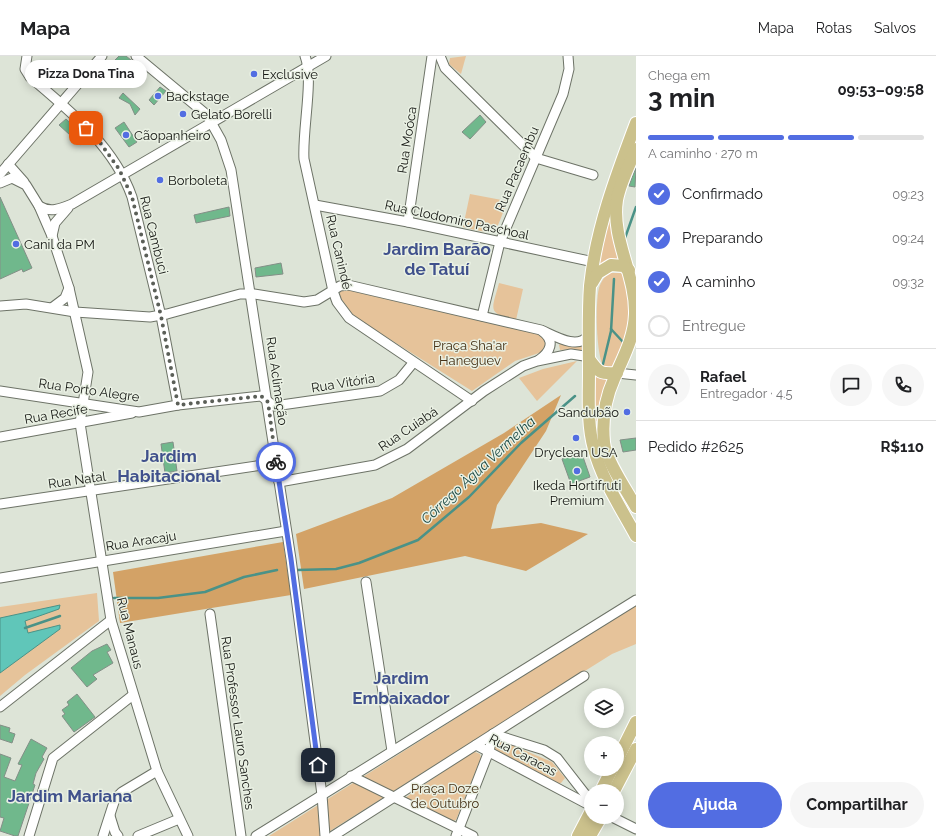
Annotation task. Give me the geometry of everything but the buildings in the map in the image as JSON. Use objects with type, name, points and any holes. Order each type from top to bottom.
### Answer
[{"type":"main road","points":[[636,123],[610,194],[594,262],[590,286],[588,336],[590,428],[594,448],[604,478],[636,536]]},
{"type":"main road","points":[[636,149],[620,186],[617,201],[620,237],[633,271],[635,314],[631,343],[605,404],[604,444],[612,465],[636,507]]},
{"type":"main road","points":[[590,286],[598,273],[610,265],[623,266],[633,271]]},
{"type":"main road","points":[[589,359],[601,373],[617,373]]},
{"type":"main road","points":[[624,746],[636,722]]},
{"type":"main road","points":[[618,784],[636,749]]},
{"type":"main road","points":[[578,836],[584,824]]},
{"type":"main road","points":[[590,836],[597,824]]},
{"type":"street","points":[[0,174],[102,56]]},
{"type":"street","name":"Rua Aclimação","points":[[136,56],[207,116],[212,122],[221,140],[232,170],[249,294],[268,402],[286,530],[322,795],[325,836]]},
{"type":"street","name":"Rua Canindé","points":[[305,56],[309,77],[303,142],[304,159],[333,291],[337,302],[349,318],[413,363],[472,401]]},
{"type":"street","points":[[39,206],[48,211],[56,210],[72,204],[326,56]]},
{"type":"street","points":[[440,56],[445,68],[536,158],[593,175]]},
{"type":"street","name":"Rua Pacaembu","points":[[482,316],[500,242],[563,94],[569,69],[568,56]]},
{"type":"street","name":"Rua Cambuci","points":[[26,59],[26,69],[30,77],[96,137],[122,174],[132,197],[161,316],[178,405]]},
{"type":"street","points":[[431,61],[438,66],[445,68]]},
{"type":"street","name":"Rua Moóca","points":[[408,222],[431,61]]},
{"type":"street","name":"Rua Manaus","points":[[8,164],[26,185],[39,206],[52,236],[69,288],[88,372],[80,423],[111,620],[157,771],[188,836]]},
{"type":"street","points":[[0,183],[12,178],[26,185]]},
{"type":"street","points":[[52,236],[55,223],[72,204]]},
{"type":"street","name":"Rua Clodomiro Paschoal","points":[[315,205],[408,222],[594,262]]},
{"type":"street","points":[[0,306],[26,304],[53,307],[75,312],[161,316],[240,294],[304,302],[317,300],[340,286],[348,285],[541,330],[576,343],[585,340],[588,336]]},
{"type":"street","points":[[53,307],[65,298],[69,288]]},
{"type":"street","name":"Rua Cuiabá","points":[[537,361],[549,351],[551,346],[548,336],[541,330]]},
{"type":"street","name":"Rua Cuiabá","points":[[279,482],[375,465],[407,449],[512,372],[537,361],[571,354],[584,356],[589,359]]},
{"type":"street","name":"Rua Vitória","points":[[268,402],[274,406],[380,391],[399,380],[413,363]]},
{"type":"street","points":[[617,373],[636,375]]},
{"type":"street","name":"Rua Porto Alegre","points":[[0,391],[84,402],[139,412],[178,405],[261,396],[268,402]]},
{"type":"street","name":"Rua Recife","points":[[0,437],[139,412]]},
{"type":"street","name":"Rua Natal","points":[[0,504],[276,463]]},
{"type":"street","name":"Rua Aracaju","points":[[0,578],[286,530]]},
{"type":"street","points":[[366,582],[392,751]]},
{"type":"street","points":[[256,836],[636,600]]},
{"type":"street","name":"Rua Professor Lauro Sanches","points":[[210,614],[241,836]]},
{"type":"street","points":[[0,707],[111,620]]},
{"type":"street","points":[[333,836],[584,676]]},
{"type":"street","points":[[29,836],[53,758],[133,695]]},
{"type":"street","points":[[505,739],[506,728],[509,724]]},
{"type":"street","points":[[493,734],[544,750],[557,758],[584,793]]},
{"type":"street","points":[[458,832],[489,751],[493,734]]},
{"type":"street","name":"Rua Caracas","points":[[476,745],[584,802]]},
{"type":"street","points":[[103,836],[115,799],[122,792],[157,771]]},
{"type":"street","name":"Rua Caracas","points":[[557,787],[565,787],[569,782],[569,775]]},
{"type":"street","points":[[351,776],[458,832],[473,836]]},
{"type":"street","points":[[110,816],[115,832],[118,836]]},
{"type":"street","points":[[138,836],[179,819]]},
{"type":"street","points":[[624,823],[636,829]]},
{"type":"green space","points":[[466,56],[461,74],[449,64],[450,58]]},
{"type":"green space","points":[[615,192],[622,264],[597,270]]},
{"type":"green space","points":[[470,194],[507,201],[500,220],[494,230],[483,231],[463,227]]},
{"type":"green space","points":[[610,273],[621,273],[627,280],[631,326],[612,368],[604,368],[599,353],[597,305],[600,285],[603,279]]},
{"type":"green space","points":[[499,283],[523,289],[516,320],[500,315],[494,309],[494,299]]},
{"type":"green space","name":"Praça Sha'ar Haneguev","points":[[344,289],[542,335],[546,346],[542,352],[515,361],[472,391],[353,316],[340,297],[340,291]]},
{"type":"green space","points":[[561,343],[584,346],[584,351],[572,349],[560,350],[559,345]]},
{"type":"green space","points":[[577,361],[537,401],[519,378],[543,369]]},
{"type":"green space","points":[[594,375],[610,377],[599,421],[595,421]]},
{"type":"green space","points":[[97,593],[99,621],[25,675],[0,696],[0,607]]},
{"type":"green space","points":[[636,605],[636,644],[612,654],[322,836],[269,836]]},
{"type":"green space","points":[[500,740],[552,762],[565,778],[561,783],[554,784],[495,750],[495,744]]},
{"type":"green space","name":"Praça Doze de Outubro","points":[[475,752],[480,754],[481,758],[456,820],[453,821],[405,798],[469,754]]},
{"type":"shaded area","points":[[561,395],[546,431],[497,505],[491,529],[541,523],[588,534],[526,571],[465,556],[304,589],[296,534],[392,498],[504,433]]},
{"type":"shaded area","points":[[283,542],[291,595],[120,623],[113,572]]},
{"type":"water","points":[[60,605],[59,609],[25,621],[28,633],[60,625],[60,629],[0,673],[0,618]]},
{"type":"waterway","name":"Córrego Àgua Vermelha","points":[[625,238],[636,207]]},
{"type":"waterway","name":"Córrego Àgua Vermelha","points":[[603,364],[611,331],[614,279]]},
{"type":"waterway","points":[[611,329],[623,342]]},
{"type":"waterway","name":"Córrego Àgua Vermelha","points":[[297,570],[336,569],[359,563],[418,540],[469,497],[521,443],[575,396]]},
{"type":"waterway","name":"Córrego Àgua Vermelha","points":[[114,598],[158,598],[205,592],[244,577],[277,570]]},
{"type":"waterway","name":"Córrego Àgua Vermelha","points":[[25,628],[60,616]]},
{"type":"way so far","points":[[86,128],[96,137],[119,169],[132,197],[161,316],[178,405],[261,396],[268,402],[276,462]]},
{"type":"place","name":"Exclusive","points":[[254,74]]},
{"type":"place","name":"Backstage","points":[[158,96]]},
{"type":"place","name":"Gelato Borelli","points":[[183,114]]},
{"type":"place","name":"Pizza Dona Tina","points":[[86,128]]},
{"type":"place","name":"Cãopanheiro","points":[[126,135]]},
{"type":"place","name":"Borboleta","points":[[160,180]]},
{"type":"place","name":"Canil da PM","points":[[16,244]]},
{"type":"place","name":"Sandubão","points":[[627,412]]},
{"type":"place","name":"Dryclean USA","points":[[576,438]]},
{"type":"place","name":"Ikeda Hortifruti Premium","points":[[577,471]]},
{"type":"district","name":"Jardim Barão de Tatuí","points":[[437,259]]},
{"type":"district","name":"Jardim Habitacional","points":[[169,466]]},
{"type":"district","name":"Jardim Embaixador","points":[[401,688]]},
{"type":"district","name":"Jardim Mariana","points":[[70,796]]},
{"type":"route","points":[[276,462],[291,559],[301,645],[318,765]]}]
